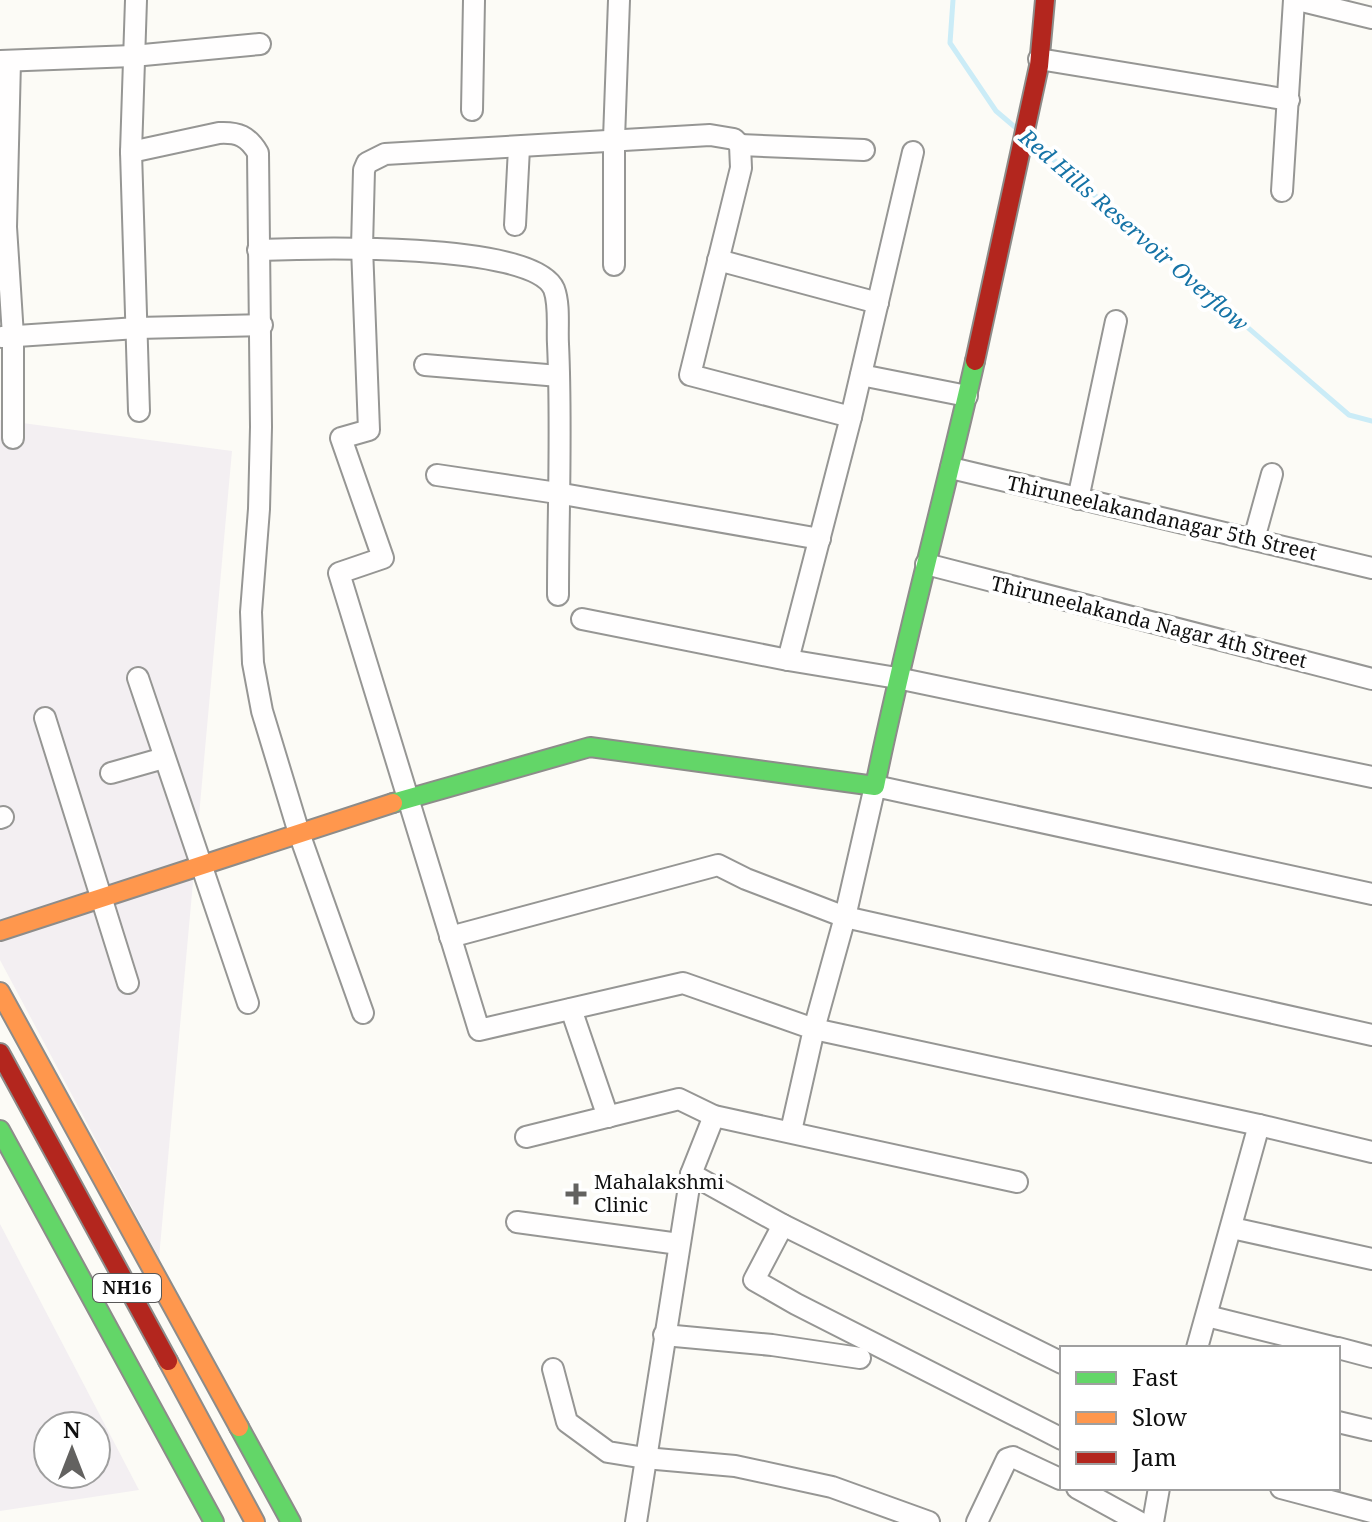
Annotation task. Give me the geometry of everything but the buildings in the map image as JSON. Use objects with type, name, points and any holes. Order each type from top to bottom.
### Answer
[{"type":"main road","points":[[0,931],[407,798],[590,747],[875,786],[897,678],[951,468],[1007,217],[1039,62],[1045,0]]},
{"type":"main road","points":[[0,992],[288,1517]]},
{"type":"main road","name":"NH16","points":[[0,1053],[255,1522]]},
{"type":"main road","name":"NH16","points":[[0,1106],[232,1522]]},
{"type":"main road","points":[[0,1130],[214,1522]]},
{"type":"street","points":[[136,0],[131,152],[139,411]]},
{"type":"street","points":[[472,110],[474,0]]},
{"type":"street","points":[[614,265],[619,0]]},
{"type":"street","points":[[1282,191],[1296,0],[1372,18]]},
{"type":"street","points":[[13,438],[3,227],[5,61],[133,56],[260,44]]},
{"type":"street","points":[[1039,62],[1289,100]]},
{"type":"street","points":[[131,152],[219,133],[242,135],[258,153],[262,325],[259,509],[251,612],[253,663],[262,711],[299,833],[363,1013]]},
{"type":"street","points":[[851,417],[690,375],[741,168],[740,145],[734,139],[710,135],[614,139],[519,148],[385,154],[367,163],[364,170],[362,247],[369,430],[341,438],[383,558],[339,573],[479,1030],[683,983],[814,1029],[1372,1152]]},
{"type":"street","points":[[740,145],[864,150]]},
{"type":"street","points":[[515,225],[519,148]]},
{"type":"street","points":[[788,660],[851,417],[913,152]]},
{"type":"street","points":[[258,250],[362,247],[500,259],[539,275],[554,290],[559,376],[558,595]]},
{"type":"street","points":[[718,260],[878,303]]},
{"type":"street","points":[[1078,499],[1116,321]]},
{"type":"street","points":[[7,337],[137,328],[262,325]]},
{"type":"street","points":[[425,365],[559,376]]},
{"type":"street","points":[[861,375],[967,396]]},
{"type":"street","name":"Thiruneelakandanagar 5th Street","points":[[951,468],[1372,568]]},
{"type":"street","points":[[1254,539],[1272,474]]},
{"type":"street","points":[[437,475],[820,539]]},
{"type":"street","name":"Thiruneelakanda Nagar 4th Street","points":[[926,564],[1372,679]]},
{"type":"street","points":[[582,619],[897,678],[1372,777]]},
{"type":"street","points":[[138,678],[248,1003]]},
{"type":"street","points":[[45,718],[128,983]]},
{"type":"street","points":[[111,773],[164,758]]},
{"type":"street","points":[[791,1131],[875,786],[1372,894]]},
{"type":"street","points":[[450,937],[718,865],[845,917],[1372,1035]]},
{"type":"street","points":[[571,1009],[608,1117]]},
{"type":"street","points":[[526,1137],[679,1099],[714,1116],[1017,1182]]},
{"type":"street","points":[[636,1522],[691,1174],[714,1116]]},
{"type":"street","points":[[1198,1346],[1259,1125]]},
{"type":"street","points":[[691,1174],[783,1225],[1060,1362]]},
{"type":"street","points":[[517,1222],[679,1244]]},
{"type":"street","points":[[783,1225],[754,1280],[1060,1438]]},
{"type":"street","points":[[1232,1228],[1372,1259]]},
{"type":"street","points":[[1207,1316],[1329,1346]]},
{"type":"street","points":[[664,1335],[772,1345],[860,1358]]},
{"type":"street","points":[[1340,1349],[1372,1357]]},
{"type":"street","points":[[553,1369],[567,1422],[608,1452],[735,1466],[832,1487],[903,1518],[929,1522]]},
{"type":"street","points":[[1340,1422],[1372,1430]]},
{"type":"street","points":[[977,1522],[1007,1459],[1013,1457],[1060,1479]]},
{"type":"street","points":[[1081,1490],[1139,1522]]},
{"type":"street","points":[[1153,1522],[1159,1490]]},
{"type":"street","points":[[1289,1490],[1372,1512]]},
{"type":"street","points":[[263,1522],[288,1517]]},
{"type":"shaded area","points":[[0,420],[232,451],[159,1258],[0,960]]},
{"type":"shaded area","points":[[0,1224],[97,1410],[32,1410],[32,1490],[112,1490],[112,1438],[139,1490],[0,1511]]},
{"type":"waterway","name":"Red Hills Reservoir Overflow","points":[[953,0],[950,43],[996,111],[1016,128]]},
{"type":"waterway","name":"Red Hills Reservoir Overflow","points":[[1033,142],[1349,415],[1372,421]]},
{"type":"traffic: fast","points":[[393,803],[590,747],[875,786],[975,361]]},
{"type":"traffic: fast","points":[[0,1130],[214,1522]]},
{"type":"traffic: fast","points":[[239,1427],[291,1522]]},
{"type":"traffic: slow","points":[[0,931],[393,803]]},
{"type":"traffic: slow","points":[[0,992],[239,1427]]},
{"type":"traffic: slow","points":[[168,1361],[255,1522]]},
{"type":"traffic: jam","points":[[975,361],[1039,66],[1045,0]]},
{"type":"traffic: jam","points":[[0,1053],[168,1361]]},
{"type":"place","name":"Mahalakshmi Clinic","points":[[576,1194]]}]
